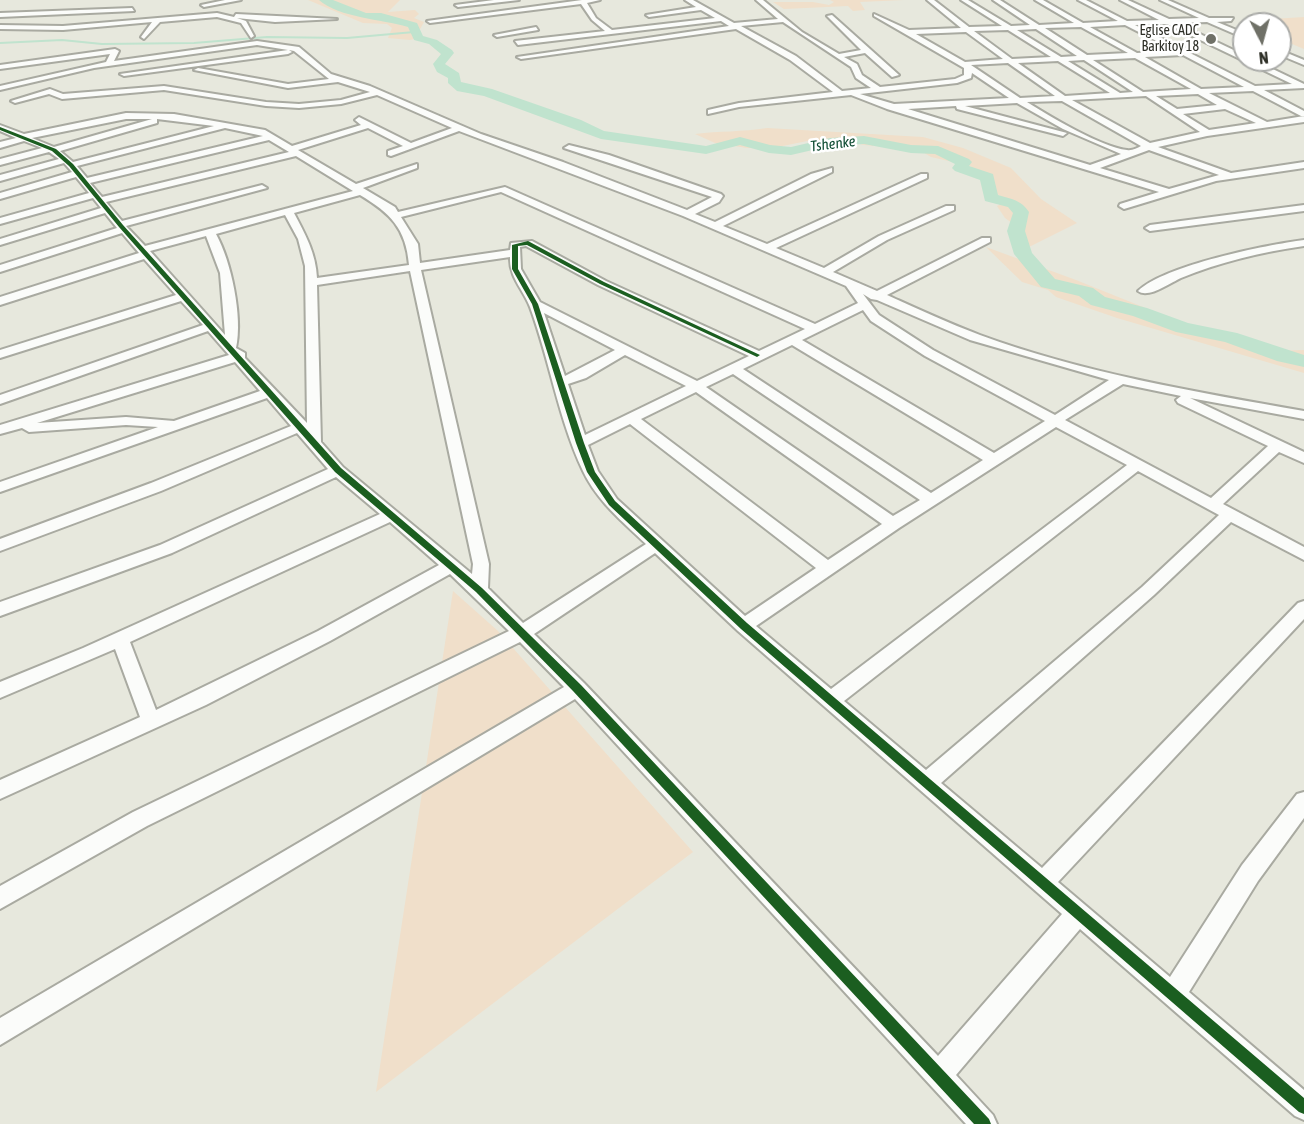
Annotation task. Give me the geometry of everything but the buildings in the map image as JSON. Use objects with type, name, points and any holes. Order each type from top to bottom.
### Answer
[{"type":"street","points":[[192,5],[238,0]]},
{"type":"street","points":[[458,5],[515,0],[522,10]]},
{"type":"street","points":[[545,0],[552,7]]},
{"type":"street","points":[[430,21],[597,0]]},
{"type":"street","points":[[688,0],[792,58],[846,94],[1169,192]]},
{"type":"street","points":[[759,0],[800,33],[854,66],[859,76],[879,90]]},
{"type":"street","points":[[930,0],[966,28],[1115,130],[1150,146],[1232,176]]},
{"type":"street","points":[[964,0],[1118,95]]},
{"type":"street","points":[[996,0],[1207,133]]},
{"type":"street","points":[[1038,0],[1226,106],[1265,124]]},
{"type":"street","points":[[1081,0],[1185,52],[1304,117]]},
{"type":"street","points":[[1123,0],[1232,52]]},
{"type":"street","points":[[1163,0],[1232,31]]},
{"type":"street","points":[[128,23],[132,10],[131,2]]},
{"type":"street","points":[[583,2],[585,9],[596,21],[609,30]]},
{"type":"street","points":[[203,3],[206,15]]},
{"type":"street","points":[[636,16],[702,8]]},
{"type":"street","points":[[0,15],[144,10]]},
{"type":"street","points":[[77,27],[86,15]]},
{"type":"street","points":[[0,27],[77,27],[206,15],[275,20],[334,19]]},
{"type":"street","points":[[217,15],[244,22],[251,36]]},
{"type":"street","points":[[876,15],[970,68],[1014,100],[1084,137],[1130,154]]},
{"type":"street","points":[[830,16],[866,51],[896,75]]},
{"type":"street","points":[[519,43],[609,30],[720,19]]},
{"type":"street","points":[[906,32],[1035,25],[1231,19]]},
{"type":"street","points":[[144,37],[158,20]]},
{"type":"street","points":[[521,57],[786,20]]},
{"type":"street","points":[[585,22],[596,21]]},
{"type":"street","points":[[0,36],[10,27]]},
{"type":"street","points":[[496,35],[541,28]]},
{"type":"street","points":[[0,88],[113,64],[257,43],[279,45],[298,50],[327,76],[347,81],[460,128],[687,214],[849,283],[875,297],[1020,353],[1164,391],[1304,416]]},
{"type":"street","points":[[113,64],[124,74],[298,50]]},
{"type":"street","points":[[0,67],[115,51],[113,64]]},
{"type":"street","points":[[837,56],[866,51]]},
{"type":"street","points":[[711,112],[739,105],[957,81],[968,76],[970,68],[967,64],[1185,52]]},
{"type":"street","points":[[212,72],[260,56]]},
{"type":"street","points":[[176,68],[288,86],[315,81],[347,81]]},
{"type":"street","points":[[1273,72],[1303,86]]},
{"type":"street","points":[[122,92],[124,74]]},
{"type":"street","points":[[890,107],[1303,86]]},
{"type":"street","points":[[15,101],[50,91],[62,97],[164,88],[285,106],[328,104],[377,93]]},
{"type":"street","points":[[947,103],[1018,123],[1084,137]]},
{"type":"street","points":[[1175,112],[1226,106]]},
{"type":"street","points":[[0,145],[25,137],[126,116],[169,117],[262,132],[381,200],[396,215],[413,244],[415,268],[481,564],[479,590]]},
{"type":"street","points":[[0,162],[169,117]]},
{"type":"street","points":[[1090,168],[1150,146],[1207,133],[1304,117]]},
{"type":"street","points":[[356,119],[412,147]]},
{"type":"street","points":[[0,221],[176,183],[294,151],[369,125]]},
{"type":"street","points":[[0,196],[139,150],[228,126]]},
{"type":"street","points":[[0,128],[51,149],[75,170],[145,252],[302,426],[338,470],[479,590],[577,688],[984,1124]]},
{"type":"street","points":[[391,153],[460,128]]},
{"type":"street","points":[[0,178],[156,165],[270,137]]},
{"type":"street","points":[[569,148],[606,157],[718,196],[715,200],[687,214]]},
{"type":"street","points":[[139,150],[176,183]]},
{"type":"street","points":[[1124,206],[1193,184],[1304,165]]},
{"type":"street","points":[[0,302],[145,252],[288,212],[360,189],[414,166]]},
{"type":"street","points":[[715,226],[768,200],[777,192],[829,170]]},
{"type":"street","points":[[767,248],[924,176]]},
{"type":"street","points":[[0,269],[123,227],[262,188]]},
{"type":"street","points":[[396,215],[502,189],[813,328]]},
{"type":"street","points":[[0,243],[101,201]]},
{"type":"street","points":[[824,273],[883,238],[950,208]]},
{"type":"street","points":[[1150,228],[1304,208]]},
{"type":"street","points":[[288,212],[303,239],[311,266],[314,443]]},
{"type":"street","points":[[210,233],[220,248],[230,304],[235,351]]},
{"type":"street","points":[[875,297],[986,240]]},
{"type":"street","points":[[757,355],[602,283],[528,243],[517,243],[514,253],[515,269],[535,304],[580,443],[602,491],[744,627],[1174,993],[1304,1107]]},
{"type":"street","points":[[1144,291],[1204,263],[1250,251],[1304,243]]},
{"type":"street","points":[[312,282],[514,253]]},
{"type":"street","points":[[849,283],[864,305],[882,324],[929,353],[1304,554]]},
{"type":"street","points":[[0,354],[185,296]]},
{"type":"street","points":[[535,304],[696,386],[893,524]]},
{"type":"street","points":[[580,443],[864,305]]},
{"type":"street","points":[[0,400],[212,326]]},
{"type":"street","points":[[791,339],[993,459]]},
{"type":"street","points":[[559,383],[576,378],[625,350]]},
{"type":"street","points":[[1,429],[84,404],[235,351]]},
{"type":"street","points":[[733,368],[931,500]]},
{"type":"street","points":[[744,627],[893,524],[1119,380]]},
{"type":"street","points":[[1164,391],[1304,458]]},
{"type":"street","points":[[0,487],[271,392]]},
{"type":"street","points":[[84,404],[126,421]]},
{"type":"street","points":[[631,418],[828,569]]},
{"type":"street","points":[[1,429],[126,421],[178,424]]},
{"type":"street","points":[[0,545],[156,487],[302,426]]},
{"type":"street","points":[[1213,505],[1277,446]]},
{"type":"street","points":[[831,700],[1137,465]]},
{"type":"street","points":[[0,609],[166,549],[338,470]]},
{"type":"street","points":[[926,783],[1148,591],[1230,514]]},
{"type":"street","points":[[0,690],[120,639],[392,515]]},
{"type":"street","points":[[0,898],[140,819],[521,633],[657,544]]},
{"type":"street","points":[[0,790],[151,721],[324,636],[451,566]]},
{"type":"street","points":[[1042,883],[1304,608]]},
{"type":"street","points":[[120,639],[151,721]]},
{"type":"street","points":[[0,1032],[577,688]]},
{"type":"street","points":[[1174,993],[1250,873],[1304,801]]},
{"type":"street","points":[[938,1076],[1079,912]]},
{"type":"shaded area","points":[[308,0],[400,0],[388,12],[415,10],[419,14],[414,18],[424,22],[419,31],[423,37],[410,40],[388,38],[392,28],[387,24],[363,23]]},
{"type":"shaded area","points":[[830,0],[904,0],[860,2],[865,10],[853,11],[848,6],[784,9],[773,2],[813,2],[829,5],[834,2]]},
{"type":"shaded area","points":[[1304,17],[1304,49],[1292,44],[1292,18]]},
{"type":"shaded area","points":[[767,128],[923,137],[963,148],[1011,168],[1041,199],[1077,223],[1025,249],[1014,243],[1023,231],[1005,218],[997,206],[1007,201],[989,188],[992,181],[970,166],[931,157],[919,150],[851,142],[812,140],[773,148],[747,148],[715,143],[695,134]]},
{"type":"shaded area","points":[[986,247],[1076,280],[1225,340],[1272,351],[1304,350],[1304,373],[1117,318],[1056,297],[1048,290],[1022,282]]},
{"type":"shaded area","points":[[453,591],[498,631],[693,852],[376,1092]]},
{"type":"waterway","name":"Tshenke","points":[[324,0],[365,16],[381,16],[413,25],[418,38],[433,42],[448,53],[439,64],[441,69],[455,76],[454,83],[462,88],[487,92],[576,123],[601,135],[706,150],[740,141],[769,149],[791,151],[830,142],[864,140],[911,149],[938,150],[964,162],[960,168],[987,177],[991,198],[1014,204],[1021,212],[1016,231],[1023,254],[1048,283],[1086,292],[1098,301],[1140,312],[1183,328],[1230,337],[1284,357],[1304,361]]},
{"type":"waterway","points":[[0,43],[62,40],[102,44],[194,43],[267,37],[347,38],[414,32]]},
{"type":"cycle path","points":[[0,128],[54,150],[71,165],[121,226],[338,470],[479,590],[577,688],[984,1124]]},
{"type":"cycle path","points":[[757,355],[602,283],[528,243],[515,245],[515,269],[535,304],[580,443],[591,472],[612,503],[744,626],[1304,1107]]},
{"type":"place","name":"Eglise CADC Barkitoy 18","points":[[1211,39]]}]
